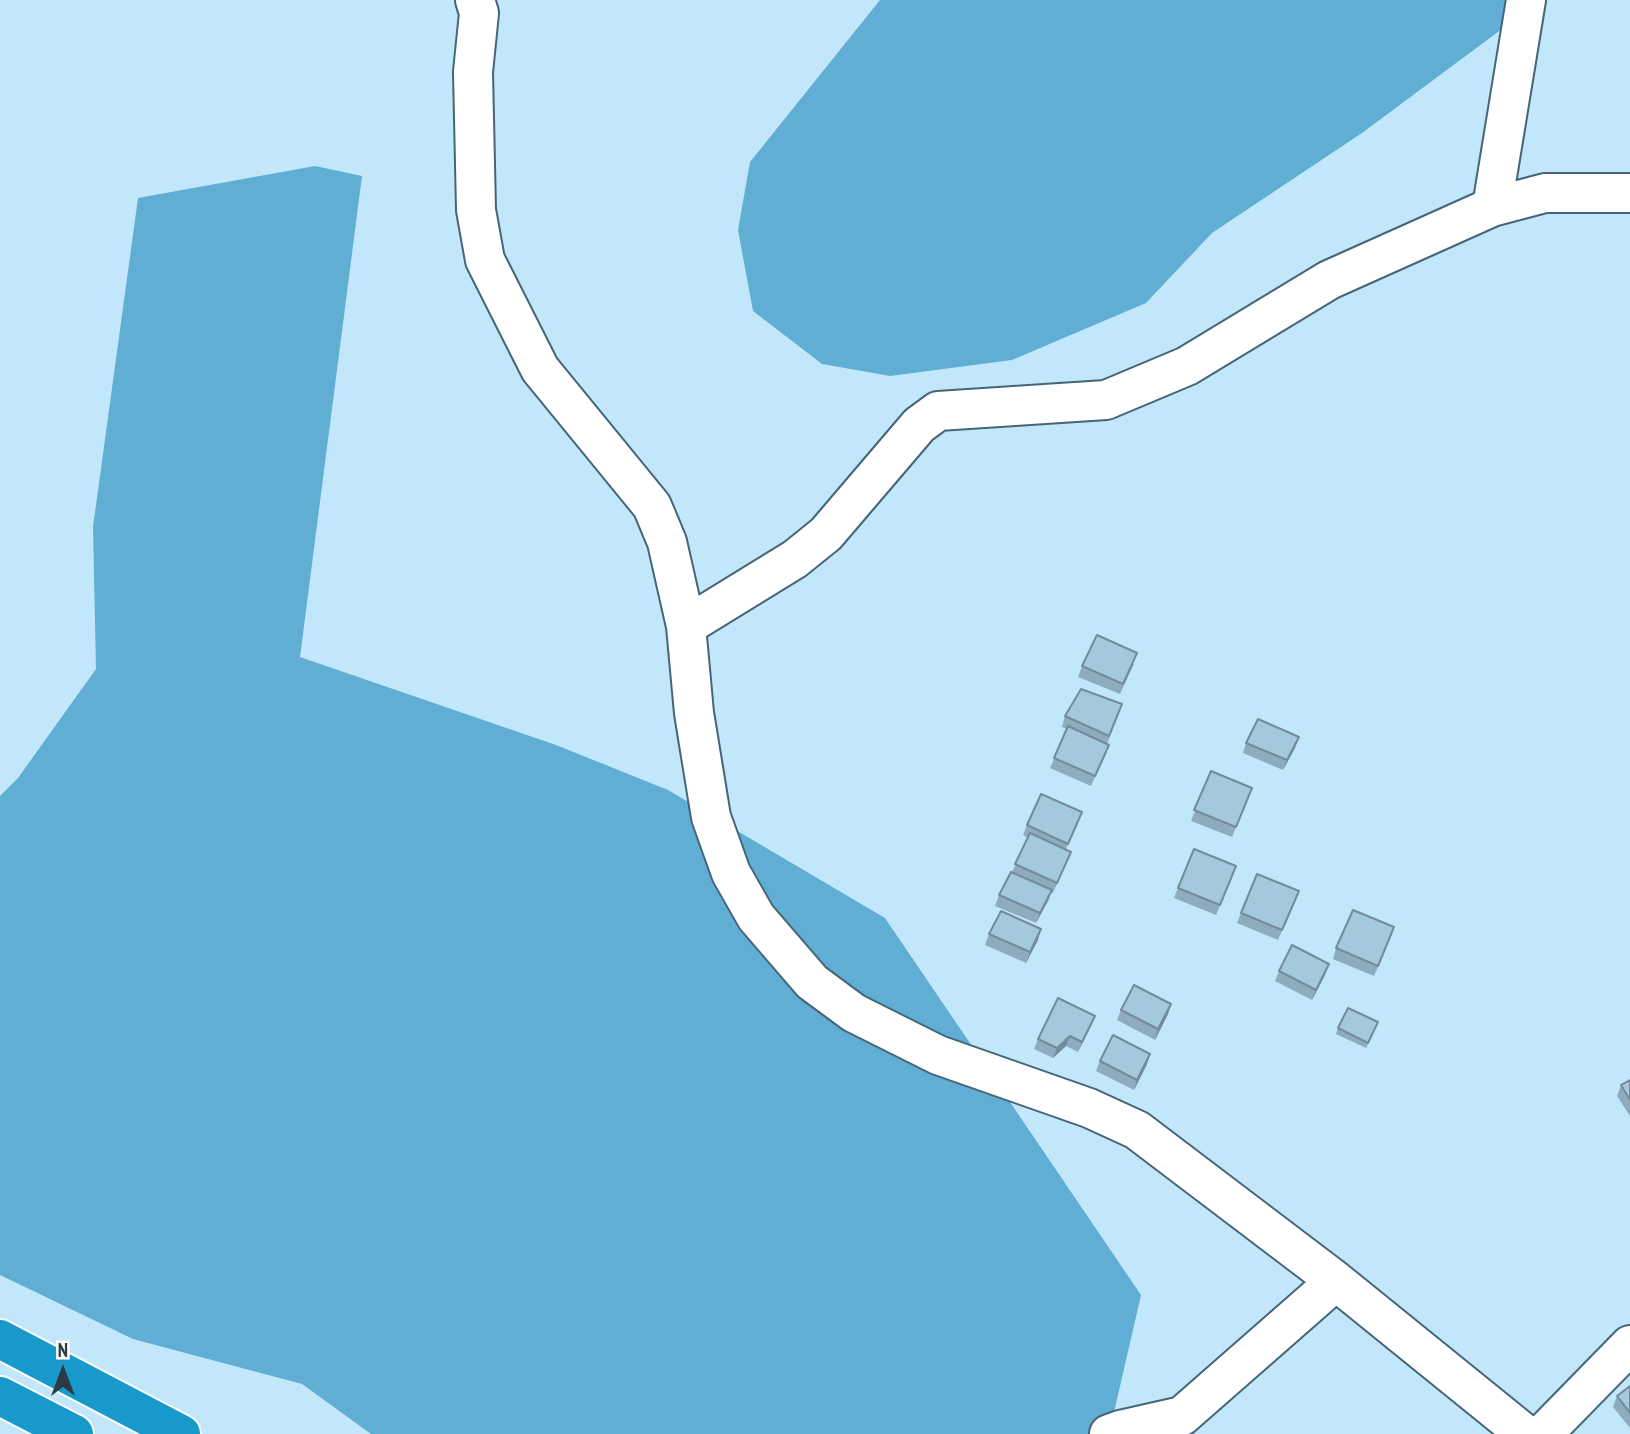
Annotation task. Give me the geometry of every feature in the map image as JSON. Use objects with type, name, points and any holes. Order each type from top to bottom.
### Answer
[{"type":"highway","points":[[0,1339],[181,1434]]},
{"type":"highway","points":[[0,1396],[74,1434]]},
{"type":"street","points":[[475,0],[479,13],[473,72],[476,210],[485,260],[541,369],[652,506],[667,542],[686,626],[694,713],[711,817],[731,873],[756,917],[812,982],[854,1013],[938,1055],[1089,1108],[1137,1130],[1336,1282],[1525,1434]]},
{"type":"street","points":[[1492,207],[1526,0]]},
{"type":"street","points":[[686,626],[795,559],[826,534],[919,425],[938,411],[1106,400],[1187,366],[1329,280],[1492,207],[1545,193],[1630,193]]},
{"type":"street","points":[[1109,1434],[1182,1416],[1336,1282]]},
{"type":"street","points":[[1543,1434],[1630,1345]]},
{"type":"shaded area","points":[[880,0],[1541,0],[1362,133],[1212,233],[1146,303],[1012,360],[890,376],[822,364],[753,311],[738,230],[750,162]]},
{"type":"shaded area","points":[[315,166],[362,176],[300,657],[556,745],[668,790],[885,918],[1141,1295],[1109,1434],[371,1434],[302,1384],[133,1339],[0,1275],[0,796],[18,778],[96,669],[93,527],[138,198]]},
{"type":"building","points":[[1097,635],[1137,653],[1123,684],[1082,666]]},
{"type":"building","points":[[1081,689],[1122,704],[1109,736],[1065,716]]},
{"type":"building","points":[[1258,719],[1299,737],[1287,760],[1246,743]]},
{"type":"building","points":[[1068,726],[1109,745],[1095,776],[1054,758]]},
{"type":"building","points":[[1211,771],[1252,788],[1236,827],[1194,810]]},
{"type":"building","points":[[1041,794],[1082,812],[1068,844],[1027,825]]},
{"type":"building","points":[[1030,833],[1071,852],[1057,883],[1015,864]]},
{"type":"building","points":[[1194,849],[1236,866],[1220,905],[1178,888]]},
{"type":"building","points":[[1011,872],[1052,890],[1040,913],[999,895]]},
{"type":"building","points":[[1257,874],[1299,891],[1282,930],[1241,913]]},
{"type":"building","points":[[1353,910],[1394,927],[1378,966],[1336,948]]},
{"type":"building","points":[[1001,911],[1041,929],[1030,952],[989,934]]},
{"type":"building","points":[[1292,945],[1329,964],[1316,990],[1279,971]]},
{"type":"building","points":[[1134,985],[1171,1004],[1158,1029],[1121,1010]]},
{"type":"building","points":[[1058,998],[1095,1016],[1082,1042],[1070,1036],[1057,1048],[1038,1039]]},
{"type":"building","points":[[1348,1008],[1378,1022],[1368,1043],[1338,1028]]},
{"type":"building","points":[[1113,1035],[1150,1054],[1137,1080],[1100,1061]]},
{"type":"building","points":[[1630,1080],[1630,1100],[1621,1085]]},
{"type":"building","points":[[1630,1386],[1630,1413],[1617,1396]]}]
